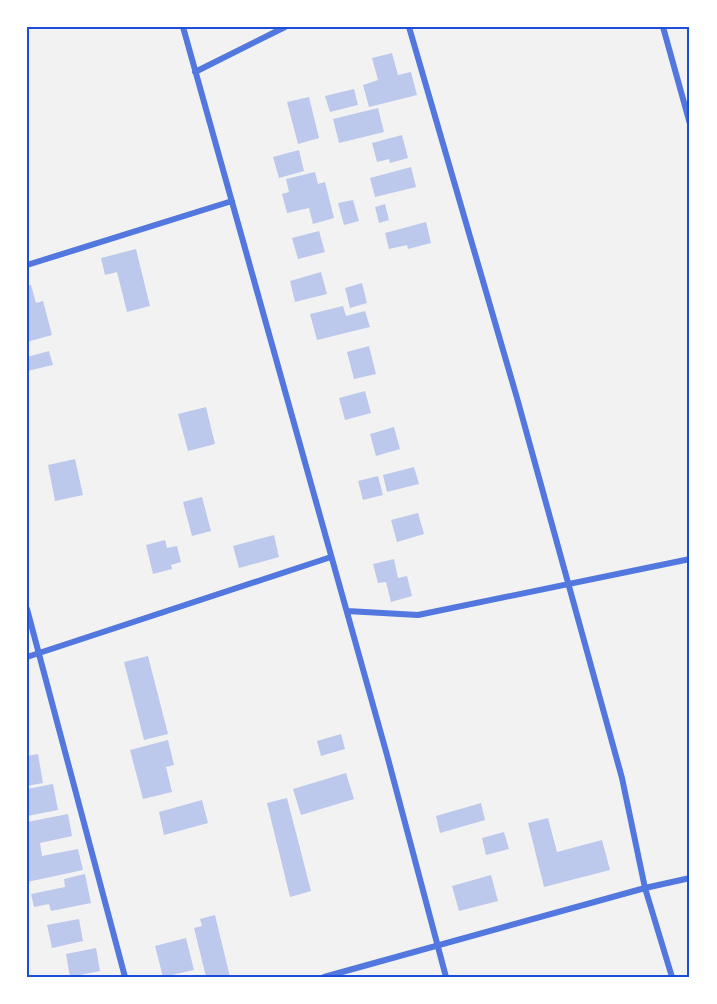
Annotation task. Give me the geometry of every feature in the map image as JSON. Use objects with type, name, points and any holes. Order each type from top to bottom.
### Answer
[{"type":"street","points":[[183,27],[347,611],[446,977]]},
{"type":"street","points":[[195,72],[285,27]]},
{"type":"street","points":[[409,27],[514,387],[622,778],[645,888],[672,977]]},
{"type":"street","points":[[663,27],[690,124]]},
{"type":"street","points":[[27,265],[232,201]]},
{"type":"street","points":[[27,657],[331,556]]},
{"type":"street","points":[[347,611],[418,615],[690,559]]},
{"type":"street","points":[[27,609],[125,977]]},
{"type":"street","points":[[324,977],[645,888],[690,878]]},
{"type":"building","points":[[392,53],[398,75],[411,72],[417,95],[369,107],[363,85],[378,80],[372,58]]},
{"type":"building","points":[[354,89],[358,105],[330,112],[325,96]]},
{"type":"building","points":[[309,97],[319,138],[298,144],[287,102]]},
{"type":"building","points":[[378,108],[384,132],[339,143],[333,119]]},
{"type":"building","points":[[402,135],[408,158],[390,163],[389,159],[377,162],[372,143]]},
{"type":"building","points":[[299,150],[304,171],[279,178],[273,157]]},
{"type":"building","points":[[411,167],[416,187],[375,197],[370,178]]},
{"type":"building","points":[[315,172],[318,184],[325,182],[334,218],[313,224],[309,208],[287,213],[282,194],[289,192],[286,179]]},
{"type":"building","points":[[353,200],[359,221],[344,225],[338,203]]},
{"type":"building","points":[[385,204],[389,220],[379,223],[375,207]]},
{"type":"building","points":[[426,222],[431,243],[408,249],[407,245],[389,249],[385,233]]},
{"type":"building","points":[[319,231],[325,252],[298,259],[292,238]]},
{"type":"building","points":[[136,249],[150,306],[127,312],[117,272],[105,275],[101,258]]},
{"type":"building","points":[[321,272],[327,294],[295,302],[290,281]]},
{"type":"building","points":[[362,283],[367,303],[350,308],[345,288]]},
{"type":"building","points":[[31,285],[36,303],[43,301],[52,335],[27,342],[27,286]]},
{"type":"building","points":[[343,306],[346,316],[365,311],[370,327],[317,340],[310,314]]},
{"type":"building","points":[[369,346],[376,374],[354,379],[347,352]]},
{"type":"building","points":[[49,351],[53,365],[27,371],[27,357]]},
{"type":"building","points":[[365,391],[371,413],[345,420],[339,398]]},
{"type":"building","points":[[206,407],[215,444],[188,451],[178,414]]},
{"type":"building","points":[[394,427],[400,449],[376,456],[370,434]]},
{"type":"building","points":[[75,459],[83,495],[55,501],[48,465]]},
{"type":"building","points":[[414,467],[419,484],[387,492],[383,475]]},
{"type":"building","points":[[378,476],[383,495],[363,500],[358,481]]},
{"type":"building","points":[[202,497],[211,531],[192,536],[183,502]]},
{"type":"building","points":[[418,513],[424,534],[397,542],[391,520]]},
{"type":"building","points":[[274,535],[279,557],[239,568],[233,546]]},
{"type":"building","points":[[165,540],[167,548],[177,546],[181,562],[171,565],[172,569],[153,574],[146,545]]},
{"type":"building","points":[[394,559],[398,578],[407,576],[412,596],[391,602],[386,582],[378,583],[373,564]]},
{"type":"building","points":[[148,656],[168,734],[144,740],[124,662]]},
{"type":"building","points":[[341,734],[345,749],[321,756],[317,741]]},
{"type":"building","points":[[168,740],[174,765],[166,767],[172,792],[143,799],[130,750]]},
{"type":"building","points":[[38,754],[43,783],[27,786],[27,756]]},
{"type":"building","points":[[346,773],[354,799],[301,815],[293,789]]},
{"type":"building","points":[[53,784],[58,810],[27,816],[27,789]]},
{"type":"building","points":[[287,798],[311,891],[290,897],[267,803]]},
{"type":"building","points":[[202,800],[208,823],[164,835],[159,812]]},
{"type":"building","points":[[481,803],[485,820],[440,833],[436,816]]},
{"type":"building","points":[[68,814],[72,836],[40,843],[42,856],[78,849],[83,870],[27,882],[27,822]]},
{"type":"building","points":[[548,818],[557,852],[602,840],[610,870],[544,887],[528,823]]},
{"type":"building","points":[[504,832],[509,849],[486,855],[482,838]]},
{"type":"building","points":[[85,874],[91,903],[51,911],[49,904],[34,907],[31,894],[65,887],[64,879]]},
{"type":"building","points":[[491,875],[498,901],[459,911],[452,886]]},
{"type":"building","points":[[215,915],[230,977],[206,977],[194,928],[202,926],[200,919]]},
{"type":"building","points":[[79,919],[83,941],[52,948],[47,925]]},
{"type":"building","points":[[186,938],[194,970],[163,977],[155,946]]},
{"type":"building","points":[[96,948],[100,971],[70,977],[66,954]]}]
